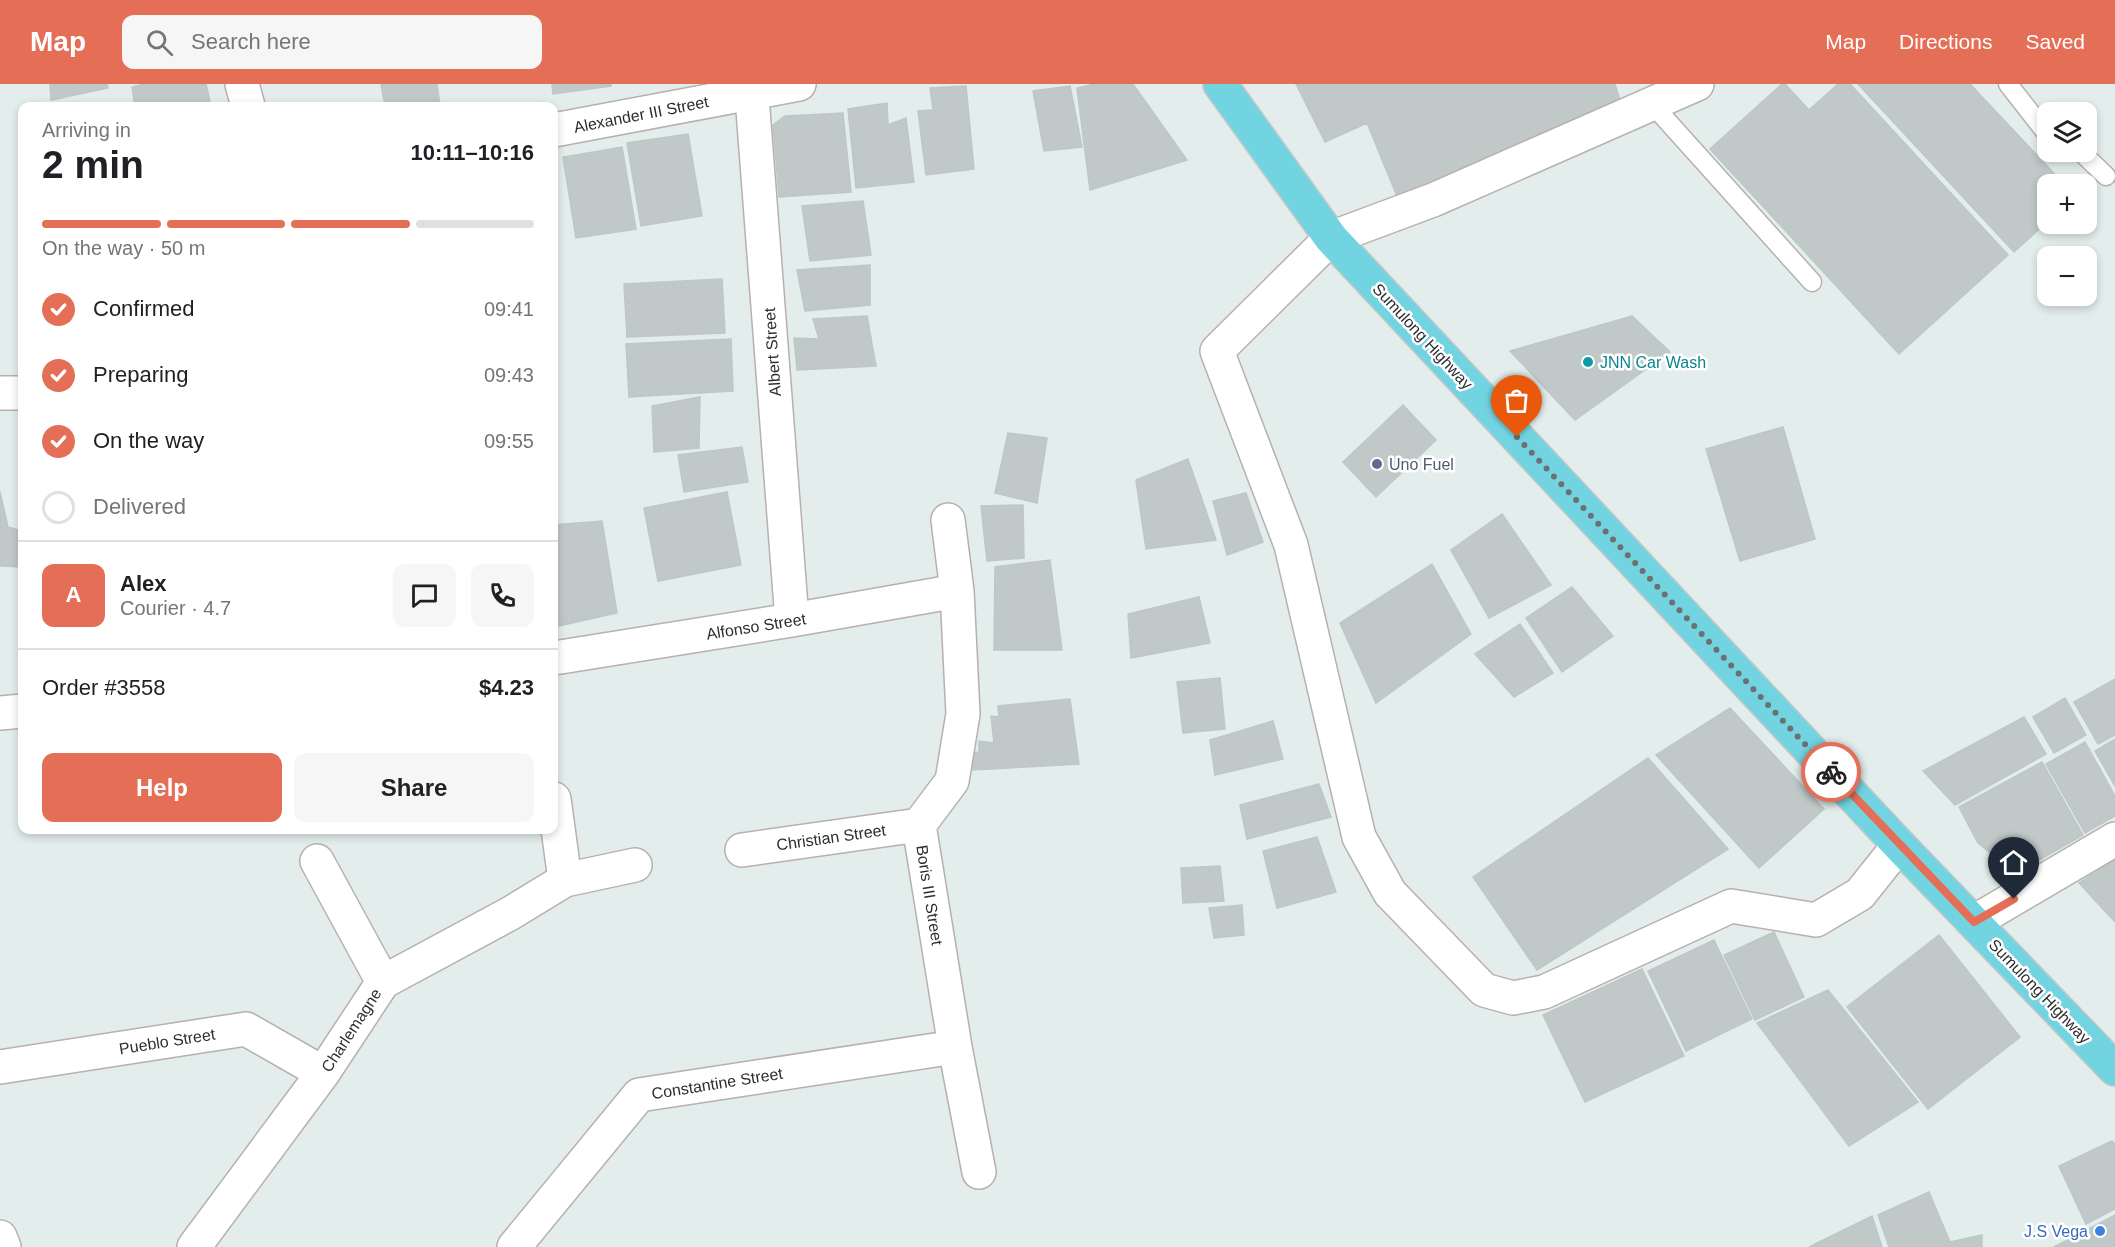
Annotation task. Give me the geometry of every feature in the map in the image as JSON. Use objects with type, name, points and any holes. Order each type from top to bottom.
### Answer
[{"type":"main road","name":"Sumulong Highway","points":[[1220,84],[1331,238],[1899,845],[2115,1069]]},
{"type":"street","points":[[242,84],[247,102]]},
{"type":"street","name":"Alexander III Street","points":[[558,129],[752,88],[799,84]]},
{"type":"street","points":[[1697,84],[1433,200],[1331,238],[1217,351],[1291,545],[1359,837],[1390,893],[1484,990],[1513,998],[1544,992],[1731,906],[1816,920],[1860,894],[1899,845]]},
{"type":"street","name":"Albert Street","points":[[752,88],[792,620]]},
{"type":"street","points":[[0,393],[18,393]]},
{"type":"street","name":"Boris III Street","points":[[948,520],[957,591],[963,714],[952,781],[919,825],[955,1047],[979,1172]]},
{"type":"street","name":"Alfonso Street","points":[[558,657],[957,591]]},
{"type":"street","points":[[0,713],[18,711]]},
{"type":"street","name":"Christian Street","points":[[742,850],[919,825]]},
{"type":"street","points":[[558,828],[565,880]]},
{"type":"street","points":[[1974,922],[2115,839]]},
{"type":"street","points":[[317,861],[383,982]]},
{"type":"street","name":"Charlemagne","points":[[195,1247],[323,1073],[383,982],[510,913],[565,880],[635,864]]},
{"type":"street","name":"Pueblo Street","points":[[0,1067],[246,1029],[323,1073]]},
{"type":"street","name":"Constantine Street","points":[[514,1247],[639,1095],[955,1047]]},
{"type":"street","points":[[0,1237],[4,1247]]},
{"type":"lane","points":[[2008,84],[2037,121]]},
{"type":"lane","points":[[1652,104],[1812,282]]},
{"type":"lane","points":[[2091,162],[2106,176]]},
{"type":"building","points":[[50,84],[107,84],[108,88],[51,100]]},
{"type":"building","points":[[144,84],[206,84],[210,102],[134,102],[132,87]]},
{"type":"building","points":[[381,84],[437,84],[439,102],[384,102]]},
{"type":"building","points":[[552,84],[611,84],[611,86],[553,94]]},
{"type":"building","points":[[1095,84],[1133,84],[1187,160],[1090,190],[1077,88]]},
{"type":"building","points":[[1296,84],[1615,84],[1622,106],[1399,201],[1367,123],[1325,142]]},
{"type":"building","points":[[1782,84],[1785,84],[1809,110],[1838,84],[1850,84],[2008,255],[1899,354],[1710,149]]},
{"type":"building","points":[[1858,84],[1970,84],[2037,155],[2037,162],[2043,162],[2055,174],[2037,174],[2037,231],[2014,252]]},
{"type":"building","points":[[966,86],[974,169],[926,175],[918,111],[933,110],[930,88]]},
{"type":"building","points":[[1070,86],[1082,147],[1044,151],[1033,91]]},
{"type":"building","points":[[887,103],[888,125],[906,118],[914,182],[856,188],[848,109]]},
{"type":"building","points":[[843,113],[851,192],[779,197],[773,125],[785,116]]},
{"type":"building","points":[[688,134],[702,216],[641,226],[627,143]]},
{"type":"building","points":[[622,147],[636,229],[576,238],[563,157]]},
{"type":"building","points":[[863,201],[871,255],[810,261],[802,206]]},
{"type":"building","points":[[870,265],[870,305],[805,311],[797,270]]},
{"type":"building","points":[[722,279],[725,333],[627,337],[624,284]]},
{"type":"building","points":[[867,316],[876,366],[797,370],[794,338],[819,339],[813,319]]},
{"type":"building","name":"JNN Car Wash","points":[[1632,316],[1670,352],[1575,420],[1510,351]]},
{"type":"building","points":[[731,339],[733,391],[629,397],[626,344]]},
{"type":"building","points":[[700,397],[699,448],[654,452],[652,406]]},
{"type":"building","points":[[1403,405],[1436,440],[1376,497],[1343,462]]},
{"type":"building","points":[[1783,427],[1815,539],[1740,561],[1706,449]]},
{"type":"building","points":[[1008,433],[1047,438],[1037,503],[995,493]]},
{"type":"building","points":[[742,447],[748,482],[684,492],[678,455]]},
{"type":"building","points":[[1188,459],[1216,540],[1146,549],[1136,480]]},
{"type":"building","points":[[0,492],[8,527],[18,530],[18,567],[0,566]]},
{"type":"building","points":[[727,492],[741,565],[658,581],[644,508]]},
{"type":"building","points":[[1246,493],[1263,542],[1227,555],[1213,501]]},
{"type":"building","points":[[1023,505],[1024,558],[987,561],[981,506]]},
{"type":"building","points":[[1502,514],[1551,585],[1489,618],[1451,550]]},
{"type":"building","points":[[602,521],[617,613],[558,626],[558,525]]},
{"type":"building","points":[[1050,560],[1062,650],[994,650],[995,567]]},
{"type":"building","points":[[1432,564],[1471,634],[1376,703],[1340,623]]},
{"type":"building","points":[[1572,587],[1613,636],[1562,672],[1526,618]]},
{"type":"building","points":[[1199,597],[1210,643],[1131,658],[1128,614]]},
{"type":"building","points":[[1520,624],[1553,673],[1514,697],[1475,654]]},
{"type":"building","points":[[1220,678],[1225,729],[1183,733],[1177,682]]},
{"type":"building","points":[[2115,679],[2115,735],[2098,744],[2074,702]]},
{"type":"building","points":[[2065,698],[2086,735],[2054,753],[2033,717]]},
{"type":"building","points":[[1070,699],[1079,764],[971,770],[971,753],[979,752],[979,741],[994,743],[991,716],[999,717],[998,706]]},
{"type":"building","points":[[1730,708],[1824,809],[1759,868],[1656,755]]},
{"type":"building","points":[[2024,717],[2046,754],[1955,805],[1923,771]]},
{"type":"building","points":[[1273,721],[1283,759],[1215,775],[1210,740]]},
{"type":"building","points":[[2115,739],[2115,786],[2095,751]]},
{"type":"building","points":[[2085,742],[2115,796],[2115,816],[2085,833],[2046,764]]},
{"type":"building","points":[[1648,758],[1728,849],[1537,970],[1473,877]]},
{"type":"building","points":[[2042,762],[2083,835],[2025,868],[2010,866],[1978,843],[1959,807]]},
{"type":"building","points":[[1319,784],[1331,817],[1247,839],[1240,805]]},
{"type":"building","points":[[1317,837],[1336,892],[1277,908],[1263,851]]},
{"type":"building","points":[[2115,860],[2115,922],[2079,883]]},
{"type":"building","points":[[1220,866],[1224,901],[1183,903],[1181,868]]},
{"type":"building","points":[[1242,905],[1244,935],[1214,938],[1209,908]]},
{"type":"building","points":[[1774,932],[1804,997],[1755,1020],[1724,955]]},
{"type":"building","points":[[1939,935],[2020,1037],[1928,1109],[1847,1007]]},
{"type":"building","points":[[1714,940],[1752,1019],[1686,1051],[1648,971]]},
{"type":"building","points":[[1642,969],[1684,1056],[1585,1102],[1543,1015]]},
{"type":"building","points":[[1828,990],[1918,1102],[1849,1146],[1757,1023]]},
{"type":"building","points":[[2112,1141],[2115,1144],[2115,1209],[2086,1224],[2059,1166]]},
{"type":"building","points":[[1929,1192],[1950,1242],[1982,1235],[1982,1247],[1889,1247],[1878,1215]]},
{"type":"building","name":"J.S Vega","points":[[2115,1215],[2115,1247],[2054,1247]]},
{"type":"building","points":[[1872,1216],[1882,1247],[1809,1247]]},
{"type":"way so far","points":[[1517,437],[1831,772]]},
{"type":"place","name":"JNN Car Wash","points":[[1588,362]]},
{"type":"place","name":"Uno Fuel","points":[[1377,464]]},
{"type":"place","name":"J.S Vega","points":[[2100,1231]]},
{"type":"route","points":[[1831,772],[1974,922],[2014,899]]}]
